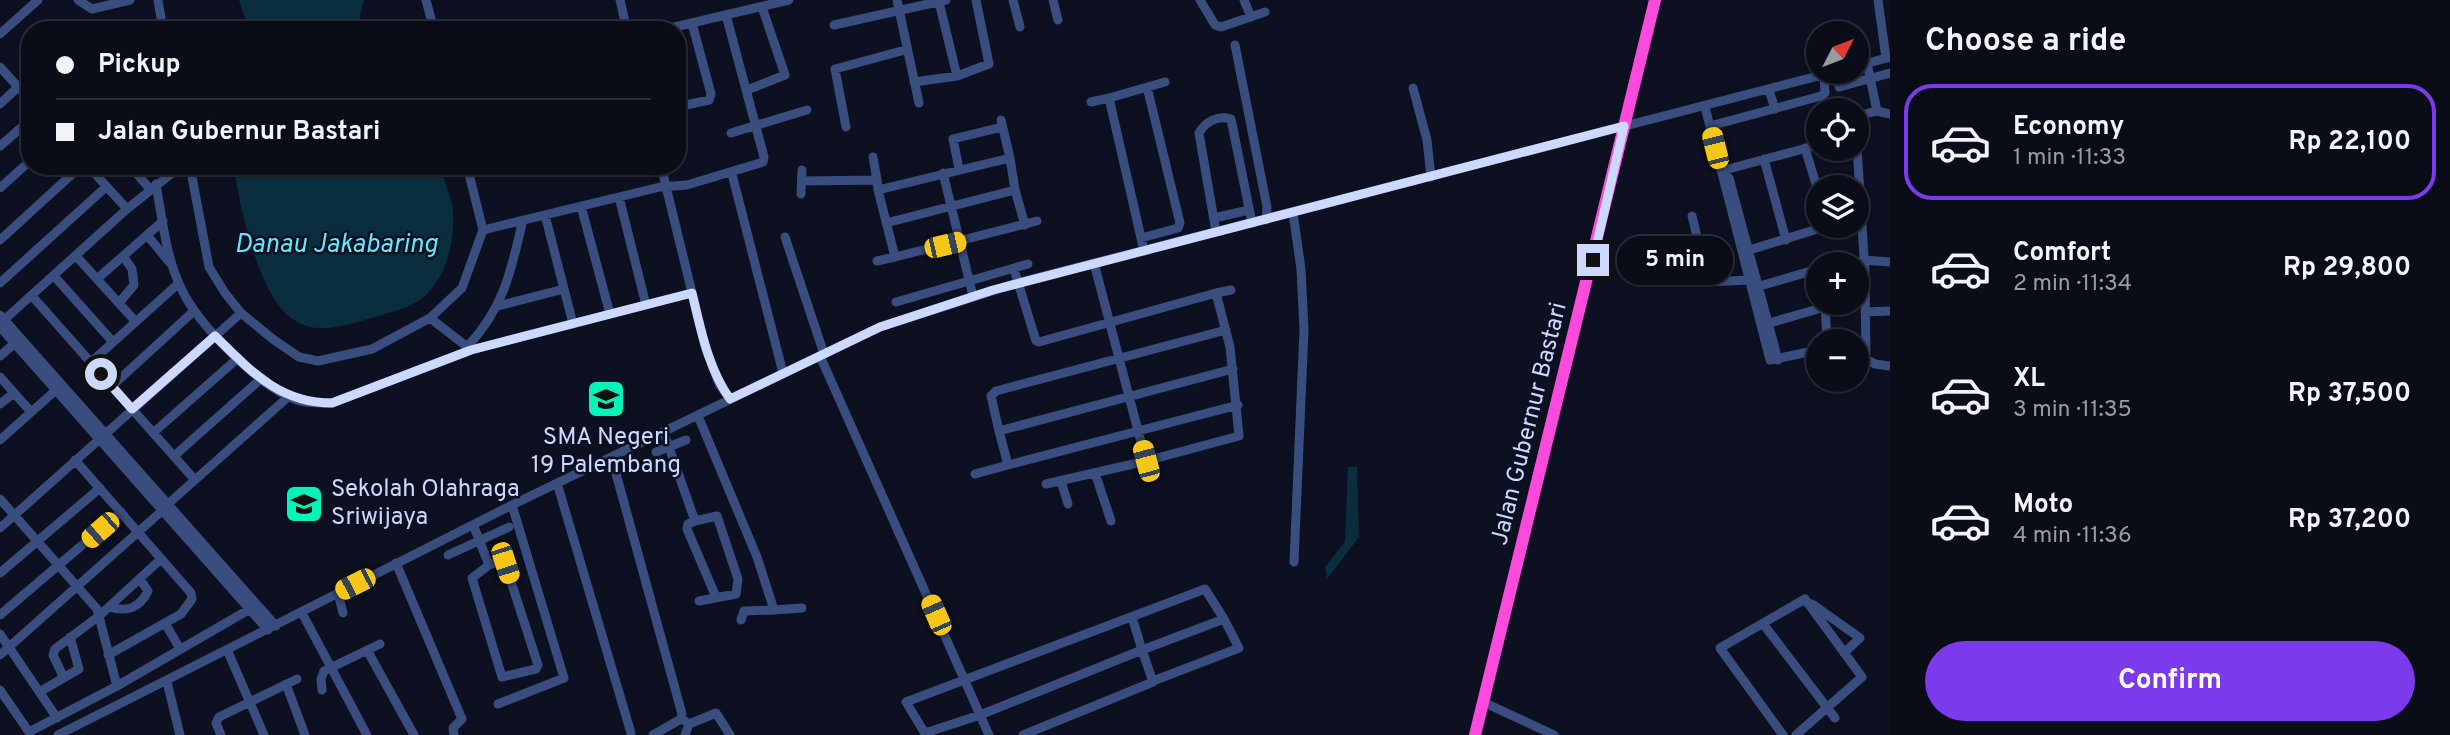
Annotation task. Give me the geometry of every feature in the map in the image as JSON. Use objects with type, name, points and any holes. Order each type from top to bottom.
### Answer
[{"type":"highway","name":"Jalan Gubernur Bastari","points":[[1475,735],[1629,125],[1656,0]]},
{"type":"street","points":[[0,34],[38,0]]},
{"type":"street","points":[[78,0],[88,4],[130,0]]},
{"type":"street","points":[[159,0],[162,21]]},
{"type":"street","points":[[426,0],[432,21]]},
{"type":"street","points":[[620,0],[625,21]]},
{"type":"street","points":[[686,24],[789,0]]},
{"type":"street","points":[[897,0],[905,50],[919,103]]},
{"type":"street","points":[[914,82],[957,76],[986,66],[990,61],[976,0]]},
{"type":"street","points":[[1013,0],[1020,27]]},
{"type":"street","points":[[1053,0],[1058,20]]},
{"type":"street","points":[[1200,0],[1218,26],[1265,12]]},
{"type":"street","points":[[1244,0],[1251,17]]},
{"type":"street","points":[[1869,62],[1888,57],[1878,0]]},
{"type":"street","points":[[834,25],[942,1],[957,76]]},
{"type":"street","points":[[747,90],[785,75],[762,7]]},
{"type":"street","points":[[1880,13],[1890,11]]},
{"type":"street","points":[[483,230],[619,197],[732,174],[765,159],[726,15]]},
{"type":"street","points":[[686,104],[709,100],[712,94],[692,23]]},
{"type":"street","points":[[1235,45],[1267,207],[1266,220]]},
{"type":"street","points":[[846,127],[835,69],[905,50]]},
{"type":"street","points":[[0,67],[21,90]]},
{"type":"street","points":[[1869,71],[1877,111]]},
{"type":"street","points":[[1839,87],[1890,73]]},
{"type":"street","points":[[63,734],[557,483],[612,459],[783,373],[895,321],[1017,283],[1806,80]]},
{"type":"street","points":[[1091,102],[1165,82]]},
{"type":"street","points":[[1710,126],[1821,96],[1825,93],[1824,84]]},
{"type":"street","points":[[0,104],[18,87]]},
{"type":"street","points":[[1141,238],[1178,228],[1180,223],[1147,87]]},
{"type":"street","points":[[1413,88],[1427,140],[1431,177]]},
{"type":"street","points":[[1769,90],[1774,109]]},
{"type":"street","points":[[1109,97],[1144,251]]},
{"type":"street","points":[[1705,107],[1765,324],[1770,360],[1806,353]]},
{"type":"street","points":[[731,133],[807,110]]},
{"type":"street","points":[[1869,113],[1877,111],[1890,114]]},
{"type":"street","points":[[1216,232],[1199,133],[1206,124],[1221,118],[1231,119],[1252,223]]},
{"type":"street","points":[[959,169],[953,139],[1002,123],[1025,225]]},
{"type":"street","points":[[0,146],[21,128]]},
{"type":"street","points":[[1724,170],[1805,148],[1813,175]]},
{"type":"street","points":[[873,157],[895,257]]},
{"type":"street","points":[[802,181],[878,185],[1010,158]]},
{"type":"street","points":[[1765,159],[1786,240]]},
{"type":"street","points":[[1858,161],[1864,252]]},
{"type":"street","points":[[0,188],[21,169]]},
{"type":"street","points":[[801,194],[802,170]]},
{"type":"street","points":[[943,173],[974,296]]},
{"type":"street","points":[[732,174],[783,373]]},
{"type":"street","points":[[0,240],[72,175]]},
{"type":"street","points":[[97,175],[127,209]]},
{"type":"street","points":[[140,175],[153,187],[173,267],[194,310],[215,336],[262,378],[288,397],[308,403],[332,403],[469,348],[692,293]]},
{"type":"street","points":[[1,321],[166,175]]},
{"type":"street","points":[[192,175],[209,267],[241,313],[299,357],[318,361],[372,349],[430,318],[462,288],[483,230],[469,175]]},
{"type":"street","points":[[663,175],[705,346],[719,384],[730,399]]},
{"type":"street","points":[[0,283],[107,187]]},
{"type":"street","points":[[886,223],[1015,190]]},
{"type":"street","points":[[619,197],[646,305]]},
{"type":"street","points":[[581,206],[610,314]]},
{"type":"street","points":[[1214,218],[1249,210]]},
{"type":"street","points":[[1293,213],[1301,269],[1304,330],[1294,562]]},
{"type":"street","points":[[545,215],[573,324]]},
{"type":"street","points":[[1692,216],[1708,282],[1753,285],[1806,273]]},
{"type":"street","points":[[469,348],[498,306],[523,220]]},
{"type":"street","points":[[97,279],[163,221]]},
{"type":"street","points":[[877,261],[1037,221]]},
{"type":"street","points":[[1745,251],[1806,233]]},
{"type":"street","points":[[147,235],[173,267]]},
{"type":"street","points":[[785,237],[822,355],[989,735]]},
{"type":"street","points":[[76,256],[136,322]]},
{"type":"street","points":[[119,303],[134,285],[132,269],[123,256]]},
{"type":"street","points":[[1869,260],[1890,262]]},
{"type":"street","points":[[1094,263],[1146,461]]},
{"type":"street","points":[[896,302],[1028,264]]},
{"type":"street","points":[[1014,269],[1036,341],[1231,290]]},
{"type":"street","points":[[54,276],[113,342]]},
{"type":"street","points":[[989,276],[993,290]]},
{"type":"street","points":[[90,362],[179,283]]},
{"type":"street","points":[[498,306],[564,289]]},
{"type":"street","points":[[1046,484],[1239,436],[1233,369],[1216,293]]},
{"type":"street","points":[[32,296],[195,480]]},
{"type":"street","points":[[112,386],[194,310]]},
{"type":"street","points":[[1765,324],[1806,311]]},
{"type":"street","points":[[1869,312],[1890,311]]},
{"type":"street","points":[[0,527],[241,313]]},
{"type":"street","points":[[1865,315],[1866,359],[1875,364],[1890,366]]},
{"type":"street","points":[[430,318],[469,348]]},
{"type":"street","points":[[1,321],[15,343],[56,390],[102,436]]},
{"type":"street","points":[[1,321],[272,628]]},
{"type":"street","points":[[1008,465],[991,396],[996,390],[1226,330]]},
{"type":"street","points":[[0,356],[15,343]]},
{"type":"street","points":[[153,433],[238,358]]},
{"type":"street","points":[[999,431],[1233,369]]},
{"type":"street","points":[[0,377],[31,412]]},
{"type":"street","points":[[174,456],[262,378]]},
{"type":"street","points":[[0,440],[56,390]]},
{"type":"street","points":[[0,404],[14,393]]},
{"type":"street","points":[[0,655],[288,397]]},
{"type":"street","points":[[975,474],[1138,429],[1238,405]]},
{"type":"street","points":[[698,416],[757,557],[774,610]]},
{"type":"street","points":[[664,433],[695,521]]},
{"type":"street","points":[[656,453],[686,440]]},
{"type":"street","points":[[612,459],[685,721],[685,735]]},
{"type":"street","points":[[75,460],[191,593],[192,599],[181,614],[108,655]]},
{"type":"street","points":[[1095,473],[1111,521]]},
{"type":"street","points":[[1062,481],[1068,504]]},
{"type":"street","points":[[557,483],[631,733]]},
{"type":"street","points":[[0,573],[100,488]]},
{"type":"street","points":[[0,499],[78,587],[99,615],[117,686]]},
{"type":"street","points":[[498,704],[564,678],[512,506]]},
{"type":"street","points":[[165,507],[250,609],[272,628]]},
{"type":"street","points":[[0,615],[121,512]]},
{"type":"street","points":[[699,601],[738,593],[738,579],[717,516],[688,524],[687,529],[716,597]]},
{"type":"street","points":[[474,527],[489,565]]},
{"type":"street","points":[[448,555],[509,527]]},
{"type":"street","points":[[63,677],[53,652],[109,607],[161,559]]},
{"type":"street","points":[[502,561],[505,563],[538,665],[536,669],[502,677],[472,578],[489,565],[502,561]]},
{"type":"street","points":[[396,563],[462,719],[453,729],[454,735]]},
{"type":"street","points":[[109,607],[124,611],[132,609],[148,591],[140,579]]},
{"type":"street","points":[[1023,735],[1239,648],[1224,619],[1205,589],[906,702],[925,734],[1224,619]]},
{"type":"street","points":[[338,593],[343,613]]},
{"type":"street","points":[[1783,735],[1720,648],[1805,599]]},
{"type":"street","points":[[1796,735],[1862,677],[1805,599]]},
{"type":"street","points":[[1805,599],[1860,638],[1844,653]]},
{"type":"street","points":[[741,620],[744,611],[802,608]]},
{"type":"street","points":[[0,690],[27,730],[57,718],[117,686],[250,609]]},
{"type":"street","points":[[302,613],[367,735]]},
{"type":"street","points":[[1132,617],[1153,681]]},
{"type":"street","points":[[165,623],[180,649]]},
{"type":"street","points":[[1763,625],[1835,718]]},
{"type":"street","points":[[0,634],[57,718]]},
{"type":"street","points":[[41,691],[79,669],[70,637]]},
{"type":"street","points":[[322,690],[322,674],[380,644]]},
{"type":"street","points":[[367,650],[414,735]]},
{"type":"street","points":[[228,652],[264,735]]},
{"type":"street","points":[[221,735],[216,720],[297,679]]},
{"type":"street","points":[[167,682],[180,735]]},
{"type":"street","points":[[286,684],[305,735]]},
{"type":"street","points":[[1483,702],[1510,712],[1554,735]]},
{"type":"street","points":[[653,735],[685,721],[716,713],[730,735]]},
{"type":"water","points":[[239,0],[364,0],[361,21],[246,21]]},
{"type":"water","name":"Danau Jakabaring","points":[[235,175],[442,175],[453,212],[450,248],[437,282],[421,299],[400,310],[352,324],[316,328],[299,323],[279,306],[252,248]]},
{"type":"water","points":[[1348,467],[1357,467],[1359,537],[1327,579],[1325,567],[1345,542]]},
{"type":"place","name":"SMA Negeri 19 Palembang","points":[[606,399]]},
{"type":"place","name":"Sekolah Olahraga Sriwijaya","points":[[304,504]]},
{"type":"route","points":[[101,374],[132,409],[215,336],[247,367],[288,397],[308,403],[332,403],[471,350],[692,293],[705,346],[719,384],[730,399],[880,327],[993,290],[1624,126],[1593,260]]}]
